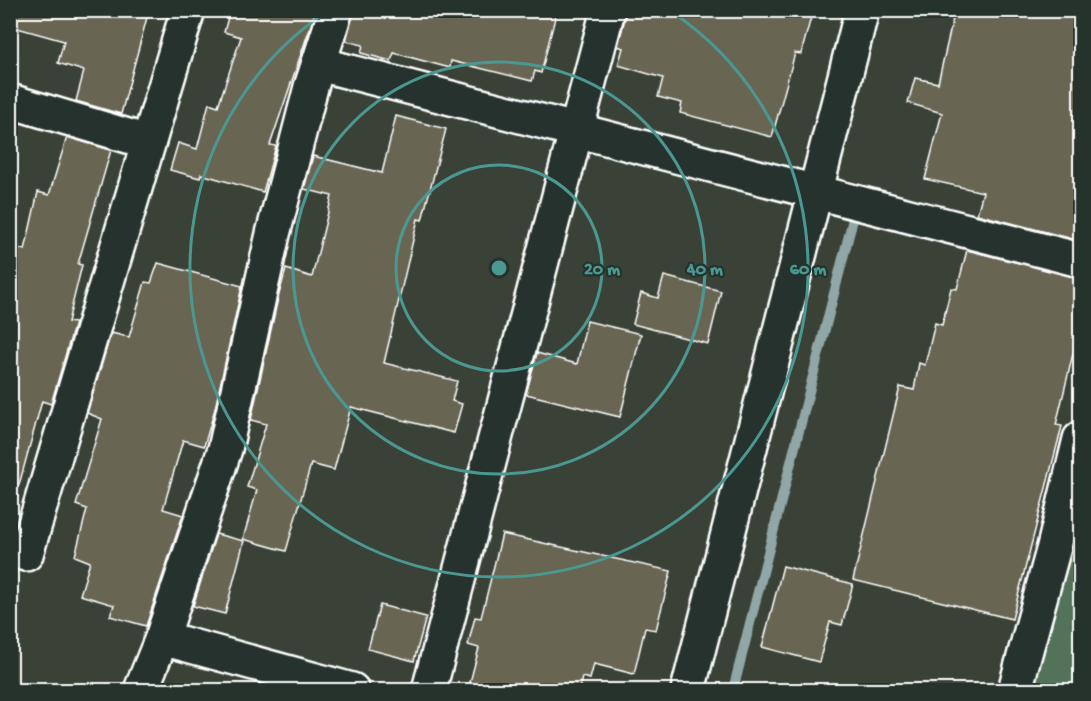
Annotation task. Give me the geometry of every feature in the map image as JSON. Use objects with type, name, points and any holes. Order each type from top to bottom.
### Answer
[{"type":"street","points":[[10,550],[26,554],[188,10]]},
{"type":"street","points":[[141,690],[162,638],[225,449],[273,234],[336,10]]},
{"type":"street","points":[[429,690],[608,10]]},
{"type":"street","points":[[688,690],[862,10]]},
{"type":"street","points":[[319,64],[1080,260]]},
{"type":"street","points":[[10,101],[148,142]]},
{"type":"street","points":[[1015,690],[1054,547],[1080,439]]},
{"type":"street","points":[[162,638],[352,690]]},
{"type":"green space","points":[[1067,551],[1080,554],[1080,690],[1032,690]]},
{"type":"building","points":[[10,10],[149,10],[121,114],[76,101],[84,71],[58,63],[64,41],[10,26]]},
{"type":"building","points":[[230,10],[316,10],[270,145],[276,146],[263,192],[201,174],[200,178],[170,170],[178,143],[197,149],[209,103],[218,106],[241,37],[224,32]]},
{"type":"building","points":[[354,10],[557,10],[541,73],[535,71],[532,81],[451,61],[450,68],[394,53],[391,61],[361,53],[363,45],[346,41]]},
{"type":"building","points":[[627,10],[813,10],[801,54],[795,53],[772,137],[680,113],[682,103],[658,97],[663,78],[618,65],[623,48],[618,46]]},
{"type":"building","points":[[955,10],[1080,10],[1080,241],[977,214],[983,192],[925,179],[942,113],[908,103],[915,78],[938,83]]},
{"type":"building","points":[[396,116],[446,129],[422,220],[418,219],[384,363],[457,381],[452,401],[462,404],[454,433],[351,407],[334,470],[311,464],[286,551],[243,539],[257,490],[247,487],[266,424],[251,420],[278,298],[286,269],[312,277],[332,196],[304,189],[313,156],[382,173]]},
{"type":"building","points":[[67,137],[111,150],[78,264],[82,265],[68,322],[75,323],[51,404],[42,401],[19,485],[10,484],[10,246],[25,250],[38,192],[49,195]]},
{"type":"building","points":[[967,250],[1080,278],[1080,338],[1077,337],[1056,425],[1062,426],[1012,619],[853,580],[900,387],[914,390],[919,363],[925,365],[935,323],[942,325],[951,288],[957,289]]},
{"type":"building","points":[[158,263],[242,286],[215,409],[204,446],[183,440],[163,509],[183,515],[146,626],[110,616],[114,605],[80,595],[90,562],[75,556],[87,509],[76,505],[102,419],[87,413],[111,333],[129,337],[145,282],[151,283]]},
{"type":"building","points":[[664,276],[721,291],[708,344],[633,324],[641,293],[658,298]]},
{"type":"building","points":[[587,321],[641,334],[620,417],[526,394],[537,353],[577,364]]},
{"type":"building","points":[[216,534],[244,541],[225,614],[193,606]]},
{"type":"building","points":[[502,534],[671,571],[656,630],[645,628],[634,674],[594,664],[590,679],[582,677],[579,690],[468,690],[479,648],[468,645],[475,617],[481,618]]},
{"type":"building","points":[[783,566],[853,584],[842,625],[830,622],[819,662],[762,647]]},
{"type":"building","points":[[380,605],[426,617],[414,661],[368,649]]},
{"type":"waterway","points":[[733,690],[853,219]]}]
